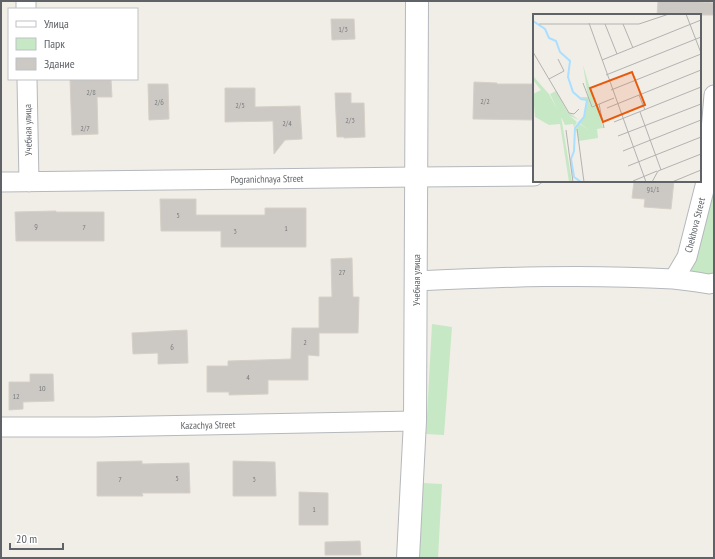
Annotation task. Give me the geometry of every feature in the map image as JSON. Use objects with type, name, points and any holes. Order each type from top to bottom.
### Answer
[{"type":"street","name":"Учебная улица","points":[[408,558],[415,421],[417,1]]},
{"type":"street","name":"Учебная улица","points":[[27,80],[29,182]]},
{"type":"street","name":"Chekhova Street","points":[[674,279],[687,257],[707,178],[714,95]]},
{"type":"street","name":"Pogranichnaya Street","points":[[1,182],[533,176]]},
{"type":"street","points":[[416,281],[508,277],[599,276],[674,279],[709,284],[714,283]]},
{"type":"street","name":"Kazachya Street","points":[[1,427],[95,427],[415,421]]},
{"type":"green space","points":[[714,147],[714,278],[684,274]]},
{"type":"green space","points":[[432,324],[452,327],[444,435],[426,434]]},
{"type":"green space","points":[[423,483],[442,484],[438,558],[419,558]]},
{"type":"building","points":[[658,1],[714,3],[714,15],[657,14]]},
{"type":"building","points":[[331,19],[354,19],[355,39],[332,40]]},
{"type":"building","points":[[70,80],[111,80],[112,97],[97,97],[98,134],[72,135]]},
{"type":"building","points":[[474,82],[497,84],[533,84],[533,120],[473,119]]},
{"type":"building","points":[[148,84],[168,84],[169,119],[149,120]]},
{"type":"building","points":[[225,88],[255,88],[255,107],[300,106],[302,139],[285,140],[274,154],[273,121],[225,122]]},
{"type":"building","points":[[335,93],[351,93],[351,103],[364,103],[365,137],[337,137]]},
{"type":"building","points":[[634,182],[674,182],[671,209],[644,207],[645,199],[632,198]]},
{"type":"building","points":[[160,199],[196,199],[196,215],[265,215],[265,208],[306,208],[306,247],[221,247],[221,231],[161,231]]},
{"type":"building","points":[[15,212],[104,212],[104,241],[16,241]]},
{"type":"building","points":[[352,258],[353,297],[359,297],[358,333],[319,333],[319,356],[308,355],[308,380],[268,380],[268,394],[229,395],[229,392],[207,392],[207,366],[228,366],[228,361],[291,359],[292,328],[319,328],[319,297],[332,297],[331,259]]},
{"type":"building","points":[[187,330],[188,363],[158,364],[158,353],[133,354],[132,333]]},
{"type":"building","points":[[30,374],[53,374],[54,401],[23,402],[23,409],[9,410],[9,382],[30,382]]},
{"type":"building","points":[[142,461],[142,464],[189,463],[190,493],[142,493],[143,496],[97,496],[97,462]]},
{"type":"building","points":[[233,461],[275,462],[276,496],[233,496]]},
{"type":"building","points":[[299,492],[328,493],[328,525],[299,525]]},
{"type":"building","points":[[360,541],[361,555],[325,555],[325,542]]}]
